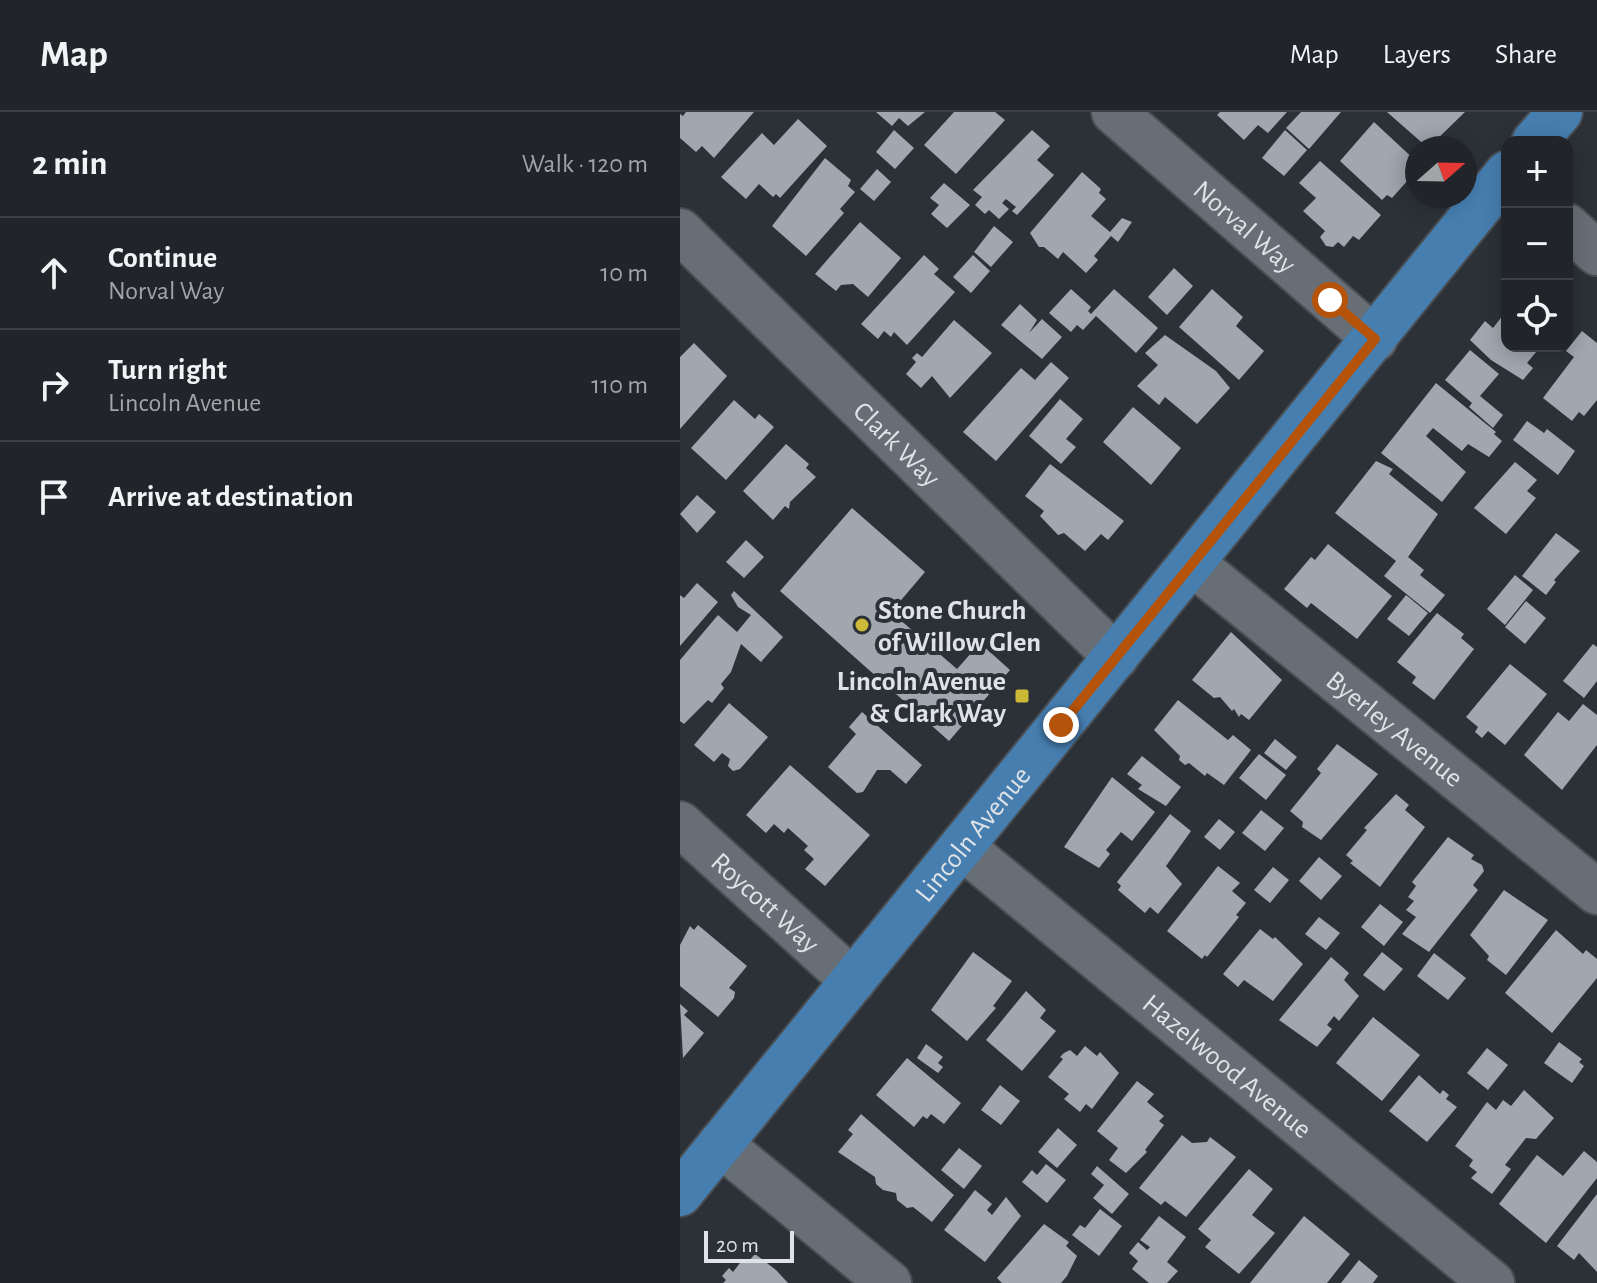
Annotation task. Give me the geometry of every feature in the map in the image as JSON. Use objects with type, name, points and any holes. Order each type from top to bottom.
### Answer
[{"type":"main road","points":[[1539,136],[1560,112]]},
{"type":"main road","name":"Lincoln Avenue","points":[[680,1194],[1501,181]]},
{"type":"street","name":"Norval Way","points":[[1114,112],[1375,339]]},
{"type":"street","name":"Clark Way","points":[[680,231],[1116,657]]},
{"type":"street","points":[[1573,231],[1597,253]]},
{"type":"street","name":"Byerley Avenue","points":[[1192,563],[1597,892]]},
{"type":"street","name":"Roycott Way","points":[[680,824],[853,981]]},
{"type":"street","name":"Hazelwood Avenue","points":[[962,847],[1492,1283]]},
{"type":"street","points":[[720,1144],[889,1283]]},
{"type":"building","points":[[686,112],[754,112],[714,158],[702,146],[696,152],[680,138],[680,114],[683,116]]},
{"type":"building","points":[[876,112],[925,112],[908,126],[899,118],[892,126]]},
{"type":"building","points":[[954,112],[995,112],[1005,120],[956,174],[924,145]]},
{"type":"building","points":[[1220,112],[1287,112],[1268,133],[1258,125],[1244,140],[1217,115]]},
{"type":"building","points":[[1301,112],[1341,112],[1309,149],[1286,128]]},
{"type":"building","points":[[1387,112],[1465,112],[1440,136],[1414,136]]},
{"type":"building","points":[[798,119],[827,146],[780,198],[776,194],[773,197],[759,184],[746,199],[721,177],[762,133],[774,145]]},
{"type":"building","points":[[1374,122],[1405,151],[1405,183],[1392,198],[1387,195],[1382,200],[1340,161]]},
{"type":"building","points":[[894,130],[914,148],[895,169],[876,152]]},
{"type":"building","points":[[1032,130],[1050,146],[1037,160],[1054,175],[1017,215],[1012,211],[1016,207],[1006,199],[1002,203],[1009,209],[999,219],[989,210],[985,214],[975,205],[982,197],[973,190]]},
{"type":"building","points":[[1285,130],[1307,150],[1284,176],[1262,158]]},
{"type":"building","points":[[825,158],[851,180],[848,186],[855,192],[840,209],[844,213],[806,256],[772,226]]},
{"type":"building","points":[[1320,161],[1381,215],[1359,240],[1353,236],[1344,247],[1338,242],[1333,247],[1326,246],[1320,237],[1325,231],[1303,211],[1316,198],[1299,183]]},
{"type":"building","points":[[877,169],[891,182],[874,201],[860,189]]},
{"type":"building","points":[[1082,172],[1101,189],[1099,193],[1106,199],[1091,216],[1110,232],[1122,218],[1132,222],[1118,242],[1111,236],[1094,256],[1098,260],[1086,273],[1063,252],[1058,259],[1044,247],[1039,247],[1030,233]]},
{"type":"building","points":[[944,183],[970,205],[947,228],[931,214],[939,205],[930,198]]},
{"type":"building","points":[[860,222],[901,258],[868,297],[853,284],[841,285],[836,291],[815,274]]},
{"type":"building","points":[[994,226],[1013,242],[991,267],[974,252]]},
{"type":"building","points":[[924,255],[939,269],[934,274],[955,292],[907,345],[894,332],[891,337],[884,331],[878,339],[861,324]]},
{"type":"building","points":[[973,255],[990,271],[971,293],[953,277]]},
{"type":"building","points":[[1174,268],[1193,286],[1167,315],[1148,297]]},
{"type":"building","points":[[1071,289],[1091,307],[1088,311],[1091,314],[1114,289],[1158,328],[1136,353],[1096,316],[1083,330],[1077,325],[1071,332],[1049,313]]},
{"type":"building","points":[[1212,289],[1243,317],[1236,326],[1264,351],[1239,380],[1179,327]]},
{"type":"building","points":[[1020,304],[1037,320],[1029,333],[1042,319],[1062,337],[1042,359],[1001,325]]},
{"type":"building","points":[[1501,318],[1501,352],[1536,352],[1527,363],[1533,368],[1523,380],[1491,360],[1470,340],[1485,321],[1493,328]]},
{"type":"building","points":[[954,320],[992,353],[950,398],[932,376],[921,388],[906,374],[916,362],[912,358],[917,353],[922,357]]},
{"type":"building","points":[[1582,331],[1597,343],[1597,400],[1584,416],[1579,412],[1572,421],[1543,398],[1574,357],[1567,352],[1573,352],[1573,342]]},
{"type":"building","points":[[1165,335],[1216,371],[1230,388],[1197,424],[1165,397],[1159,405],[1137,386],[1158,365],[1145,353]]},
{"type":"building","points":[[694,343],[727,376],[680,429],[680,357]]},
{"type":"building","points":[[1470,350],[1499,374],[1480,396],[1503,415],[1493,428],[1469,407],[1472,403],[1445,380]]},
{"type":"building","points":[[1051,362],[1069,378],[996,461],[963,432],[1021,368],[1035,380]]},
{"type":"building","points":[[1436,383],[1496,432],[1494,434],[1502,441],[1489,457],[1468,444],[1462,451],[1433,428],[1426,436],[1466,472],[1442,502],[1381,453]]},
{"type":"building","points":[[1060,399],[1083,419],[1066,439],[1076,447],[1061,464],[1029,436]]},
{"type":"building","points":[[734,400],[755,419],[759,414],[774,427],[726,480],[691,448]]},
{"type":"building","points":[[1133,407],[1181,448],[1151,485],[1103,442]]},
{"type":"building","points":[[1527,421],[1544,433],[1547,429],[1575,451],[1558,475],[1513,440]]},
{"type":"building","points":[[786,444],[809,464],[806,468],[816,477],[790,502],[789,509],[785,506],[773,520],[743,491]]},
{"type":"building","points":[[1376,461],[1393,469],[1389,474],[1438,514],[1408,557],[1424,570],[1420,575],[1445,595],[1430,613],[1384,576],[1396,561],[1335,513]]},
{"type":"building","points":[[1515,462],[1537,480],[1527,491],[1536,498],[1506,534],[1474,508]]},
{"type":"building","points":[[1050,464],[1124,521],[1108,540],[1101,534],[1085,551],[1064,533],[1058,535],[1040,516],[1044,511],[1025,496]]},
{"type":"building","points":[[697,495],[716,512],[697,533],[680,514]]},
{"type":"building","name":"Stone Church of Willow Glen","points":[[852,508],[925,572],[891,612],[957,669],[980,643],[1010,670],[949,741],[780,591]]},
{"type":"building","points":[[1556,533],[1580,551],[1554,580],[1556,582],[1546,595],[1522,576]]},
{"type":"building","points":[[746,540],[764,557],[744,578],[726,562]]},
{"type":"building","points":[[1328,544],[1392,596],[1357,639],[1311,603],[1307,608],[1284,589],[1311,557],[1315,560]]},
{"type":"building","points":[[1515,575],[1533,590],[1505,625],[1487,609]]},
{"type":"building","points":[[697,583],[718,602],[680,646],[680,595],[684,598]]},
{"type":"building","points":[[734,591],[783,637],[761,662],[741,644],[731,672],[721,684],[724,688],[712,703],[708,700],[684,724],[680,721],[680,660],[718,615],[737,632],[751,615],[738,607],[731,595]]},
{"type":"building","points":[[1406,595],[1428,613],[1409,636],[1387,619]]},
{"type":"building","points":[[1526,601],[1546,618],[1525,644],[1505,627]]},
{"type":"building","points":[[1437,613],[1464,634],[1461,638],[1474,649],[1434,700],[1412,683],[1416,677],[1397,662]]},
{"type":"building","points":[[1231,632],[1282,680],[1249,720],[1241,714],[1239,717],[1220,697],[1214,698],[1192,680]]},
{"type":"building","points":[[1593,644],[1597,647],[1597,681],[1584,698],[1563,681]]},
{"type":"building","points":[[1510,664],[1547,694],[1505,745],[1488,731],[1482,738],[1475,732],[1478,727],[1466,717]]},
{"type":"building","points":[[1178,700],[1228,740],[1233,735],[1251,750],[1224,785],[1207,773],[1205,776],[1189,763],[1185,765],[1154,730]]},
{"type":"building","points":[[729,703],[768,737],[740,769],[733,771],[728,766],[730,759],[722,753],[714,762],[694,745]]},
{"type":"building","points":[[1583,704],[1597,715],[1597,745],[1562,790],[1524,755],[1558,712],[1569,721]]},
{"type":"building","points":[[862,712],[922,765],[906,784],[890,770],[877,770],[863,792],[857,793],[828,767],[856,734],[849,727]]},
{"type":"building","points":[[1275,739],[1297,757],[1286,770],[1264,753]]},
{"type":"building","points":[[1337,744],[1378,774],[1321,840],[1302,827],[1303,822],[1290,811],[1321,773],[1317,769]]},
{"type":"building","points":[[1259,754],[1286,775],[1266,800],[1239,778]]},
{"type":"building","points":[[1142,756],[1181,787],[1166,806],[1138,789],[1142,785],[1127,774]]},
{"type":"building","points":[[790,765],[870,835],[825,886],[805,869],[814,859],[804,850],[808,846],[788,828],[784,833],[774,824],[766,833],[746,815]]},
{"type":"building","points":[[1112,777],[1155,812],[1132,841],[1121,832],[1106,850],[1110,854],[1099,868],[1064,847]]},
{"type":"building","points":[[1396,794],[1409,805],[1405,810],[1425,827],[1380,887],[1350,863],[1353,861],[1346,855],[1367,830],[1364,828]]},
{"type":"building","points":[[1261,810],[1284,828],[1265,851],[1242,833]]},
{"type":"building","points":[[1170,814],[1191,831],[1166,866],[1182,884],[1158,914],[1150,907],[1145,913],[1118,890],[1121,886],[1117,882]]},
{"type":"building","points":[[1219,819],[1235,832],[1220,850],[1204,837]]},
{"type":"building","points":[[1448,837],[1474,855],[1471,859],[1482,865],[1484,871],[1473,885],[1478,890],[1429,952],[1402,934],[1416,917],[1406,910],[1414,901],[1408,897],[1416,886],[1412,882]]},
{"type":"building","points":[[1319,857],[1342,876],[1321,900],[1299,881]]},
{"type":"building","points":[[1218,866],[1240,883],[1232,891],[1246,903],[1236,915],[1239,917],[1207,957],[1205,955],[1202,959],[1167,931]]},
{"type":"building","points":[[1273,867],[1289,880],[1270,903],[1254,890]]},
{"type":"building","points":[[1504,890],[1548,920],[1506,975],[1487,960],[1489,956],[1470,935]]},
{"type":"building","points":[[1380,904],[1403,922],[1384,946],[1361,927]]},
{"type":"building","points":[[1319,917],[1340,933],[1326,950],[1305,934]]},
{"type":"building","points":[[698,925],[747,966],[729,988],[735,992],[734,998],[718,1017],[680,986],[680,945],[690,926],[694,930]]},
{"type":"building","points":[[1260,929],[1273,939],[1275,937],[1303,964],[1273,1001],[1244,980],[1238,987],[1223,974]]},
{"type":"building","points":[[1556,930],[1583,954],[1586,950],[1597,959],[1597,978],[1552,1033],[1505,993]]},
{"type":"building","points":[[973,952],[1012,981],[993,1006],[996,1008],[967,1041],[931,1010]]},
{"type":"building","points":[[1382,952],[1403,969],[1384,991],[1363,975]]},
{"type":"building","points":[[1434,953],[1466,978],[1448,1000],[1417,976]]},
{"type":"building","points":[[1331,957],[1349,973],[1344,980],[1359,996],[1339,1021],[1334,1016],[1327,1025],[1332,1029],[1317,1047],[1279,1020]]},
{"type":"building","points":[[1026,991],[1046,1010],[1040,1018],[1056,1031],[1022,1071],[986,1040]]},
{"type":"building","points":[[680,1004],[688,1011],[684,1015],[704,1033],[683,1058]]},
{"type":"building","points":[[1373,1017],[1420,1055],[1382,1101],[1336,1063]]},
{"type":"building","points":[[1559,1042],[1582,1059],[1579,1062],[1584,1066],[1572,1083],[1544,1063]]},
{"type":"building","points":[[926,1044],[943,1057],[938,1063],[943,1067],[938,1073],[917,1058]]},
{"type":"building","points":[[1085,1046],[1097,1056],[1100,1052],[1119,1073],[1092,1109],[1086,1104],[1080,1112],[1064,1099],[1069,1094],[1048,1077],[1063,1059],[1060,1057],[1064,1053],[1070,1050],[1077,1056]]},
{"type":"building","points":[[1487,1048],[1508,1065],[1488,1090],[1467,1073]]},
{"type":"building","points":[[907,1058],[961,1103],[944,1124],[931,1114],[927,1119],[923,1116],[914,1127],[876,1095]]},
{"type":"building","points":[[1419,1075],[1440,1094],[1443,1090],[1449,1095],[1446,1099],[1457,1107],[1427,1142],[1389,1111]]},
{"type":"building","points":[[1137,1081],[1154,1094],[1147,1102],[1164,1116],[1159,1121],[1164,1125],[1145,1150],[1147,1152],[1126,1173],[1109,1160],[1118,1148],[1097,1131]]},
{"type":"building","points":[[1000,1085],[1020,1101],[1001,1125],[981,1110]]},
{"type":"building","points":[[1524,1090],[1554,1118],[1536,1139],[1526,1138],[1505,1165],[1511,1169],[1492,1194],[1471,1178],[1477,1172],[1469,1166],[1473,1160],[1455,1146],[1487,1102],[1496,1110],[1503,1100],[1511,1106]]},
{"type":"building","points":[[861,1114],[954,1195],[932,1222],[913,1207],[907,1208],[897,1200],[896,1193],[883,1190],[876,1184],[875,1177],[838,1152],[853,1134],[848,1130]]},
{"type":"building","points":[[1058,1128],[1077,1145],[1057,1168],[1038,1152]]},
{"type":"building","points":[[1182,1135],[1192,1143],[1207,1142],[1210,1137],[1236,1157],[1186,1217],[1165,1201],[1161,1205],[1139,1188]]},
{"type":"building","points":[[959,1148],[982,1166],[964,1189],[941,1170]]},
{"type":"building","points":[[1584,1151],[1597,1162],[1597,1178],[1546,1243],[1499,1204],[1537,1155],[1563,1176]]},
{"type":"building","points":[[1046,1164],[1066,1180],[1047,1203],[1022,1182],[1032,1170],[1037,1175]]},
{"type":"building","points":[[1097,1166],[1129,1194],[1112,1214],[1093,1198],[1104,1185],[1091,1174]]},
{"type":"building","points":[[1249,1169],[1273,1189],[1252,1215],[1275,1233],[1239,1274],[1205,1247],[1211,1240],[1198,1229]]},
{"type":"building","points":[[975,1190],[992,1204],[987,1210],[992,1215],[1006,1197],[1021,1216],[985,1262],[944,1230]]},
{"type":"building","points":[[1597,1194],[1597,1272],[1579,1253],[1574,1260],[1557,1246]]},
{"type":"building","points":[[1100,1209],[1122,1226],[1099,1256],[1072,1235],[1080,1225],[1085,1228]]},
{"type":"building","points":[[1159,1216],[1186,1237],[1167,1262],[1178,1271],[1167,1283],[1149,1283],[1132,1269],[1138,1261],[1129,1253],[1138,1242],[1147,1250],[1150,1247],[1140,1240]]},
{"type":"building","points":[[1304,1216],[1350,1254],[1327,1283],[1250,1283]]},
{"type":"building","points":[[1044,1224],[1069,1242],[1066,1246],[1077,1256],[1067,1276],[1061,1283],[1002,1283],[997,1278]]},
{"type":"building","points":[[755,1254],[788,1283],[723,1283],[726,1280],[722,1276],[729,1268],[733,1272],[743,1259],[748,1262]]},
{"type":"building","points":[[1359,1260],[1378,1276],[1373,1283],[1341,1283]]},
{"type":"place","name":"Stone Church of Willow Glen","points":[[862,625]]},
{"type":"place","name":"Lincoln Avenue & Clark Way","points":[[1022,696]]},
{"type":"route","points":[[1061,725],[1375,339],[1330,300]]}]
